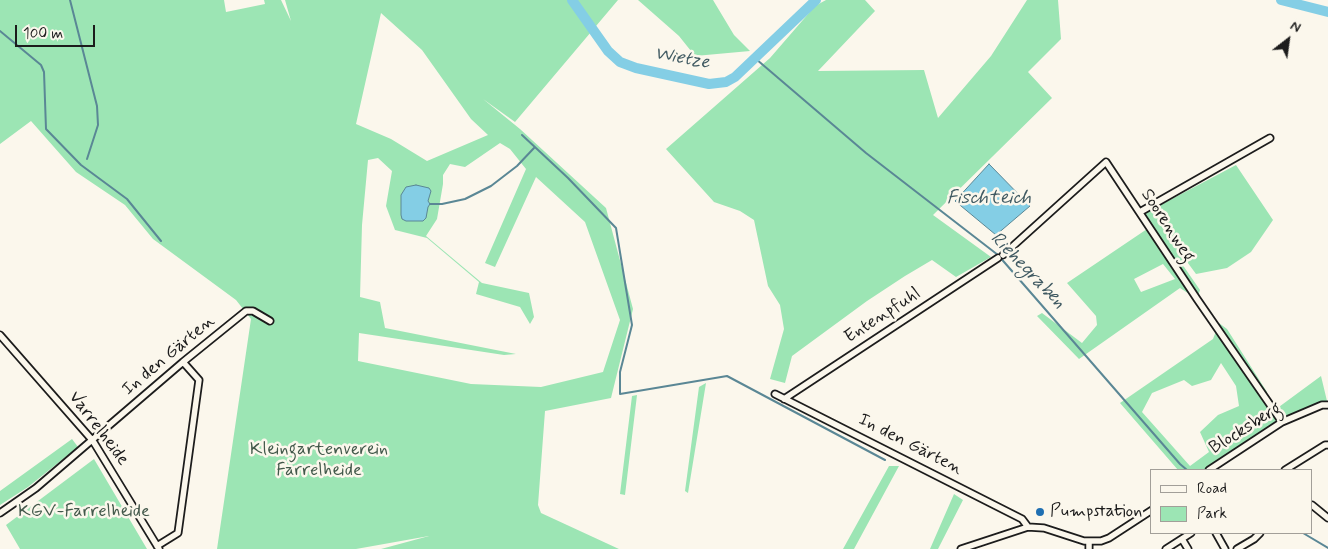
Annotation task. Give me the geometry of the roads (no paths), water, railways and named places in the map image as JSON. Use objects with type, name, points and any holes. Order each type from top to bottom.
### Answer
[{"type":"street","points":[[1140,212],[1270,138]]},
{"type":"street","name":"Soorenweg","points":[[1000,257],[1106,162],[1282,422]]},
{"type":"street","name":"Entenpfuhl","points":[[784,399],[1000,257]]},
{"type":"street","name":"In den Gärten","points":[[0,513],[36,488],[183,362],[246,311],[253,311],[270,321]]},
{"type":"street","name":"Varrelheide","points":[[0,335],[93,441],[158,547]]},
{"type":"street","points":[[158,547],[178,533],[199,380],[183,362]]},
{"type":"street","name":"In den Gärten","points":[[775,394],[1022,519],[1028,527]]},
{"type":"street","name":"Blocksberg","points":[[1211,469],[1282,422],[1322,405],[1328,405]]},
{"type":"street","points":[[1287,469],[1325,445],[1328,445]]},
{"type":"street","points":[[1313,506],[1328,518]]},
{"type":"street","points":[[961,549],[1028,527],[1044,528],[1074,539],[1089,541],[1109,538],[1150,511]]},
{"type":"street","points":[[1166,549],[1190,534]]},
{"type":"street","points":[[1217,534],[1225,549]]},
{"type":"street","points":[[1237,549],[1259,534]]},
{"type":"street","points":[[1182,539],[1188,549]]},
{"type":"street","points":[[1089,541],[1089,549]]},
{"type":"water","name":"Fischteich","points":[[989,164],[1030,206],[996,235],[955,201]]},
{"type":"water","points":[[416,185],[429,188],[431,191],[428,201],[430,204],[426,218],[423,221],[406,221],[402,219],[401,215],[401,195],[406,187]]},
{"type":"waterway","points":[[70,0],[97,106],[98,125],[87,159]]},
{"type":"waterway","name":"Wietze","points":[[572,0],[608,51],[620,62],[636,68],[709,84],[726,82],[735,77],[816,0]]},
{"type":"waterway","name":"Wietze","points":[[1281,0],[1328,12]]},
{"type":"waterway","points":[[0,31],[41,65],[44,72],[46,129],[81,165],[127,199],[161,241]]},
{"type":"waterway","name":"Riehegraben","points":[[756,59],[866,153],[998,255],[1186,469]]},
{"type":"waterway","points":[[522,135],[568,178],[616,228],[632,325],[620,372],[620,394],[727,376],[885,460]]},
{"type":"waterway","points":[[430,204],[442,204],[465,199],[491,186],[517,166],[534,148]]},
{"type":"waterway","name":"Riehegraben","points":[[1305,534],[1328,548]]},
{"type":"place","name":"Pumpstation","points":[[1040,512]]},
{"type":"park label","name":"Kleingartenverein Farrelheide","points":[[319,460]]},
{"type":"park label","name":"KGV-Farrelheide","points":[[84,512]]}]
